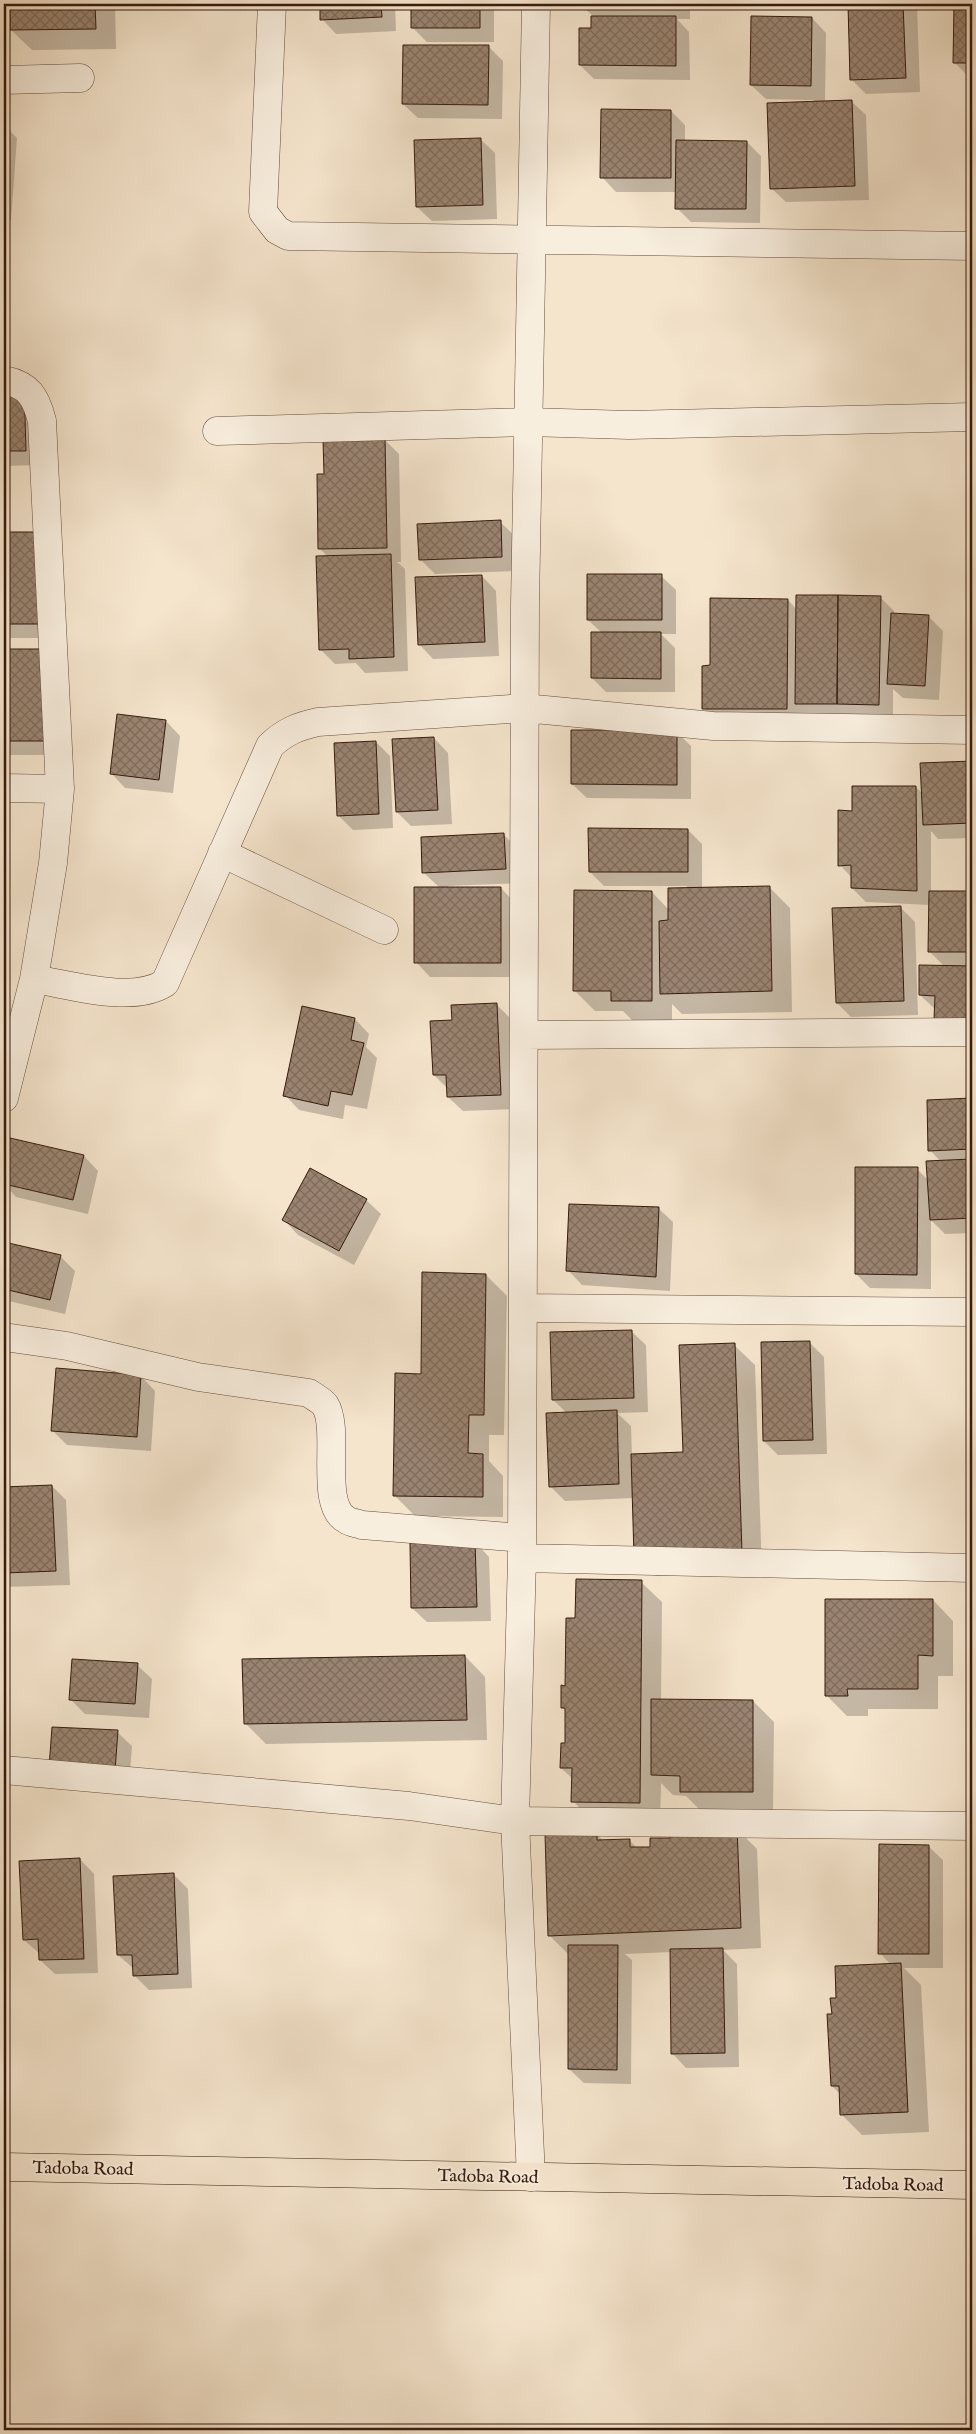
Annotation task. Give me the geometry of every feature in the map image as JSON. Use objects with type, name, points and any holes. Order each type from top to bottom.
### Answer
[{"type":"main road","name":"Tadoba Road","points":[[4,2167],[972,2186]]},
{"type":"street","points":[[272,4],[263,212],[277,230],[288,236],[972,246]]},
{"type":"street","points":[[531,2177],[515,1821],[522,1548],[524,708],[536,4]]},
{"type":"street","points":[[4,80],[80,78]]},
{"type":"street","points":[[4,380],[19,384],[30,392],[38,404],[42,421],[60,789],[53,863],[34,978],[4,1098]]},
{"type":"street","points":[[217,431],[528,422],[629,425],[972,417]]},
{"type":"street","points":[[34,978],[128,993],[154,990],[165,983],[270,746],[279,736],[298,726],[318,722],[524,708],[713,726],[972,730]]},
{"type":"street","points":[[4,788],[60,789]]},
{"type":"street","points":[[222,853],[384,930]]},
{"type":"street","points":[[524,1035],[972,1032]]},
{"type":"street","points":[[523,1308],[972,1312]]},
{"type":"street","points":[[4,1337],[67,1346],[198,1378],[309,1394],[324,1403],[330,1416],[332,1492],[338,1510],[346,1520],[362,1525],[522,1548],[972,1568]]},
{"type":"street","points":[[4,1770],[408,1806],[515,1821],[972,1826]]},
{"type":"building","points":[[10,4],[95,4],[96,29],[10,30]]},
{"type":"building","points":[[320,4],[381,4],[382,17],[320,20]]},
{"type":"building","points":[[411,4],[480,4],[480,28],[411,28]]},
{"type":"building","points":[[583,4],[676,4],[676,5],[583,8]]},
{"type":"building","points":[[848,4],[903,4],[906,78],[850,80]]},
{"type":"building","points":[[954,4],[972,4],[972,63],[953,63]]},
{"type":"building","points":[[591,16],[676,16],[676,66],[579,65],[579,28],[591,28]]},
{"type":"building","points":[[751,16],[812,17],[811,86],[750,85]]},
{"type":"building","points":[[403,45],[489,45],[488,105],[402,104]]},
{"type":"building","points":[[852,100],[855,186],[770,189],[767,103]]},
{"type":"building","points":[[601,109],[671,110],[671,178],[600,178]]},
{"type":"building","points":[[481,138],[483,205],[416,207],[414,140]]},
{"type":"building","points":[[676,140],[747,141],[746,209],[675,209]]},
{"type":"building","points":[[4,382],[24,384],[26,451],[4,451]]},
{"type":"building","points":[[385,438],[387,548],[318,549],[317,474],[324,474],[323,440]]},
{"type":"building","points":[[501,520],[502,557],[419,560],[417,524]]},
{"type":"building","points":[[4,532],[45,532],[45,624],[4,624]]},
{"type":"building","points":[[391,554],[394,657],[349,659],[349,649],[319,650],[316,556]]},
{"type":"building","points":[[587,574],[662,574],[662,620],[587,620]]},
{"type":"building","points":[[482,575],[485,642],[418,645],[415,577]]},
{"type":"building","points":[[796,595],[838,595],[837,704],[795,704]]},
{"type":"building","points":[[838,595],[881,596],[879,705],[837,704]]},
{"type":"building","points":[[710,598],[788,599],[787,709],[702,709],[702,666],[710,665]]},
{"type":"building","points":[[891,613],[929,615],[925,686],[887,684]]},
{"type":"building","points":[[591,632],[661,632],[661,679],[591,678]]},
{"type":"building","points":[[4,649],[52,649],[51,741],[4,741]]},
{"type":"building","points":[[117,714],[166,720],[159,780],[110,774]]},
{"type":"building","points":[[571,730],[677,730],[677,785],[571,784]]},
{"type":"building","points":[[434,737],[438,810],[396,812],[392,739]]},
{"type":"building","points":[[376,741],[379,814],[337,816],[334,743]]},
{"type":"building","points":[[972,761],[972,823],[923,825],[920,763]]},
{"type":"building","points":[[852,786],[916,786],[917,891],[851,888],[851,865],[838,866],[838,810],[852,811]]},
{"type":"building","points":[[588,828],[688,829],[688,872],[589,872]]},
{"type":"building","points":[[504,833],[506,869],[422,873],[421,837]]},
{"type":"building","points":[[770,886],[772,991],[660,994],[659,921],[668,920],[668,888]]},
{"type":"building","points":[[414,887],[501,887],[501,963],[414,963]]},
{"type":"building","points":[[574,890],[652,891],[652,1001],[611,1001],[611,991],[573,991]]},
{"type":"building","points":[[929,891],[972,891],[972,952],[928,952]]},
{"type":"building","points":[[901,906],[904,1001],[836,1003],[832,908]]},
{"type":"building","points":[[919,965],[972,966],[972,1020],[934,1020],[935,996],[919,995]]},
{"type":"building","points":[[497,1003],[501,1095],[447,1097],[446,1075],[433,1075],[430,1021],[452,1020],[451,1005]]},
{"type":"building","points":[[302,1006],[355,1018],[351,1040],[364,1043],[352,1095],[331,1091],[328,1106],[283,1096]]},
{"type":"building","points":[[972,1098],[972,1149],[928,1151],[927,1100]]},
{"type":"building","points":[[10,1138],[84,1155],[73,1200],[4,1184],[4,1167]]},
{"type":"building","points":[[972,1159],[972,1218],[930,1220],[926,1161]]},
{"type":"building","points":[[855,1167],[918,1167],[917,1275],[855,1274]]},
{"type":"building","points":[[310,1168],[367,1199],[339,1251],[282,1220]]},
{"type":"building","points":[[569,1204],[659,1207],[656,1277],[566,1271]]},
{"type":"building","points":[[4,1242],[61,1255],[50,1300],[4,1289]]},
{"type":"building","points":[[422,1272],[486,1274],[484,1415],[469,1415],[468,1453],[483,1454],[483,1497],[393,1496],[395,1373],[421,1374]]},
{"type":"building","points":[[632,1330],[634,1398],[552,1400],[550,1332]]},
{"type":"building","points":[[810,1341],[813,1440],[763,1441],[761,1342]]},
{"type":"building","points":[[735,1343],[742,1552],[634,1556],[631,1454],[683,1452],[679,1345]]},
{"type":"building","points":[[56,1368],[141,1375],[137,1437],[51,1431]]},
{"type":"building","points":[[617,1410],[619,1484],[549,1487],[546,1413]]},
{"type":"building","points":[[52,1485],[56,1571],[4,1573],[4,1487]]},
{"type":"building","points":[[475,1541],[477,1607],[411,1608],[410,1543]]},
{"type":"building","points":[[576,1579],[642,1580],[640,1803],[571,1802],[572,1768],[560,1768],[561,1743],[565,1743],[565,1708],[561,1708],[561,1685],[565,1686],[566,1618],[575,1618]]},
{"type":"building","points":[[825,1599],[933,1599],[933,1656],[918,1655],[918,1689],[847,1689],[848,1696],[825,1696]]},
{"type":"building","points":[[465,1655],[467,1720],[244,1724],[242,1659]]},
{"type":"building","points":[[72,1659],[138,1663],[135,1704],[69,1700]]},
{"type":"building","points":[[651,1699],[753,1700],[753,1792],[680,1792],[680,1776],[651,1775]]},
{"type":"building","points":[[52,1727],[118,1730],[115,1771],[49,1767]]},
{"type":"building","points":[[737,1827],[741,1928],[548,1936],[545,1834],[597,1832],[597,1840],[630,1839],[630,1847],[650,1847],[650,1838],[670,1838],[670,1829]]},
{"type":"building","points":[[879,1844],[929,1845],[929,1954],[878,1954]]},
{"type":"building","points":[[80,1858],[84,1959],[39,1960],[38,1939],[23,1940],[19,1861]]},
{"type":"building","points":[[174,1873],[178,1974],[133,1976],[132,1955],[117,1955],[113,1876]]},
{"type":"building","points":[[568,1945],[618,1945],[617,2070],[568,2069]]},
{"type":"building","points":[[723,1948],[725,2053],[671,2054],[670,1949]]},
{"type":"building","points":[[901,1963],[908,2112],[840,2115],[839,2086],[831,2086],[827,2014],[832,2014],[830,1998],[836,1998],[835,1966]]}]
